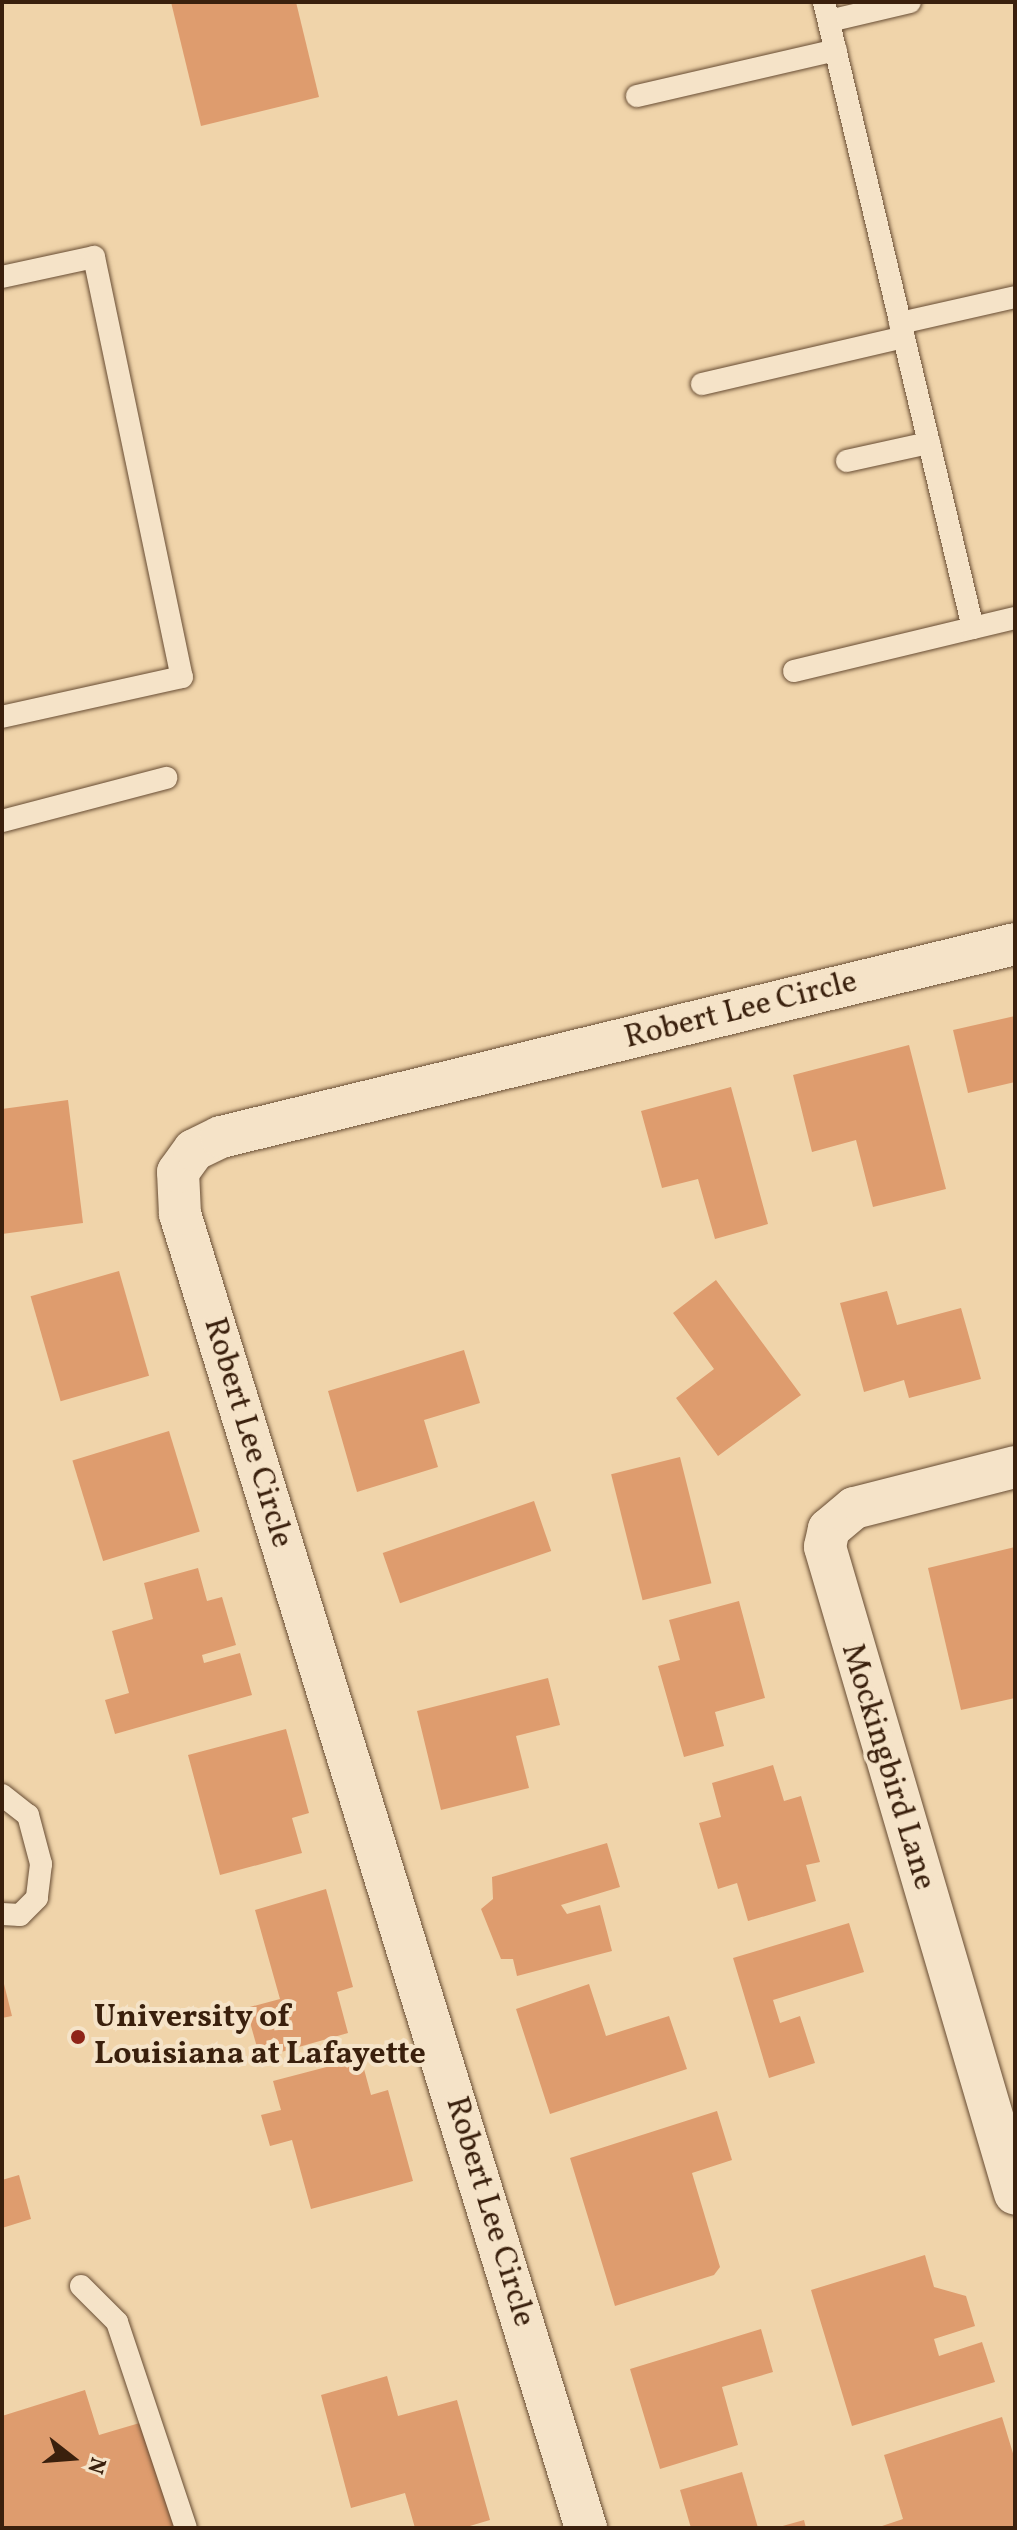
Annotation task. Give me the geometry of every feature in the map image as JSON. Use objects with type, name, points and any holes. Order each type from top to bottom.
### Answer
[{"type":"street","name":"Robert Lee Circle","points":[[586,2528],[180,1214],[178,1172],[194,1150],[221,1137],[1015,944]]},
{"type":"street","name":"Mockingbird Lane","points":[[1015,1467],[854,1508],[829,1529],[825,1547],[1015,2194]]},
{"type":"lane","points":[[910,2],[827,12],[973,628]]},
{"type":"lane","points":[[637,96],[836,50]]},
{"type":"lane","points":[[2,277],[94,257],[182,677],[2,717]]},
{"type":"lane","points":[[702,384],[1015,297]]},
{"type":"lane","points":[[847,461],[929,443]]},
{"type":"lane","points":[[794,671],[1015,618]]},
{"type":"lane","points":[[2,821],[166,778]]},
{"type":"lane","points":[[2,1795],[28,1815],[41,1864],[37,1898],[20,1915],[2,1914]]},
{"type":"lane","points":[[81,2286],[117,2322],[186,2528]]},
{"type":"building","points":[[171,2],[296,2],[319,97],[201,126]]},
{"type":"building","points":[[1015,1016],[1015,1082],[968,1093],[953,1030]]},
{"type":"building","points":[[909,1045],[946,1189],[873,1207],[856,1140],[812,1152],[793,1075]]},
{"type":"building","points":[[731,1087],[768,1224],[715,1239],[698,1179],[662,1188],[641,1111]]},
{"type":"building","points":[[68,1100],[83,1223],[2,1234],[2,1109]]},
{"type":"building","points":[[119,1271],[149,1376],[61,1401],[31,1296]]},
{"type":"building","points":[[716,1280],[801,1395],[718,1456],[676,1398],[714,1369],[673,1313]]},
{"type":"building","points":[[887,1291],[897,1325],[961,1308],[981,1379],[909,1398],[904,1380],[864,1392],[840,1303]]},
{"type":"building","points":[[464,1350],[480,1403],[424,1420],[438,1467],[357,1492],[328,1391]]},
{"type":"building","points":[[169,1431],[200,1531],[103,1561],[72,1461]]},
{"type":"building","points":[[680,1457],[711,1583],[643,1600],[611,1474]]},
{"type":"building","points":[[534,1501],[551,1551],[400,1603],[383,1553]]},
{"type":"building","points":[[1015,1547],[1015,1698],[961,1710],[928,1568]]},
{"type":"building","points":[[198,1568],[207,1601],[222,1597],[236,1645],[202,1655],[204,1663],[240,1653],[252,1695],[115,1734],[105,1700],[129,1693],[112,1631],[153,1619],[144,1583]]},
{"type":"building","points":[[739,1601],[765,1698],[715,1712],[724,1746],[684,1757],[658,1666],[680,1660],[669,1620]]},
{"type":"building","points":[[548,1678],[560,1725],[516,1736],[529,1788],[441,1810],[417,1711]]},
{"type":"building","points":[[286,1729],[309,1813],[292,1818],[302,1853],[220,1875],[188,1755]]},
{"type":"building","points":[[773,1765],[784,1801],[801,1796],[820,1862],[806,1865],[816,1901],[748,1921],[737,1883],[718,1889],[699,1823],[721,1817],[712,1783]]},
{"type":"building","points":[[607,1843],[620,1887],[561,1905],[567,1914],[600,1905],[612,1951],[517,1976],[513,1959],[501,1959],[481,1909],[493,1899],[492,1877]]},
{"type":"building","points":[[326,1889],[353,1987],[337,1992],[348,2033],[260,2058],[246,2008],[280,1999],[255,1910]]},
{"type":"building","points":[[849,1923],[864,1972],[773,2000],[780,2023],[800,2016],[815,2063],[769,2078],[733,1958]]},
{"type":"building","points":[[2,1976],[12,2016],[2,2018]]},
{"type":"building","points":[[589,1984],[606,2036],[669,2016],[687,2069],[550,2114],[516,2009]]},
{"type":"building","points":[[361,2058],[371,2095],[388,2090],[413,2181],[311,2209],[292,2140],[270,2146],[261,2115],[281,2110],[273,2081]]},
{"type":"building","points":[[717,2111],[732,2160],[692,2173],[720,2267],[714,2275],[615,2306],[570,2158]]},
{"type":"building","points":[[19,2175],[31,2219],[2,2228],[2,2180]]},
{"type":"building","points":[[925,2255],[934,2287],[966,2296],[975,2326],[934,2339],[939,2356],[982,2342],[995,2382],[852,2426],[811,2290]]},
{"type":"building","points":[[761,2329],[773,2372],[722,2387],[738,2445],[660,2469],[630,2369]]},
{"type":"building","points":[[387,2376],[398,2416],[457,2400],[490,2520],[463,2528],[415,2528],[405,2493],[351,2508],[321,2395]]},
{"type":"building","points":[[85,2390],[99,2435],[143,2422],[176,2528],[2,2528],[2,2416]]},
{"type":"building","points":[[1002,2417],[1015,2460],[1015,2528],[876,2528],[903,2519],[884,2455]]},
{"type":"building","points":[[742,2472],[758,2528],[691,2528],[680,2490]]},
{"type":"building","points":[[804,2520],[806,2528],[779,2528],[779,2527]]},
{"type":"place","name":"University of Louisiana at Lafayette","points":[[78,2037]]}]
